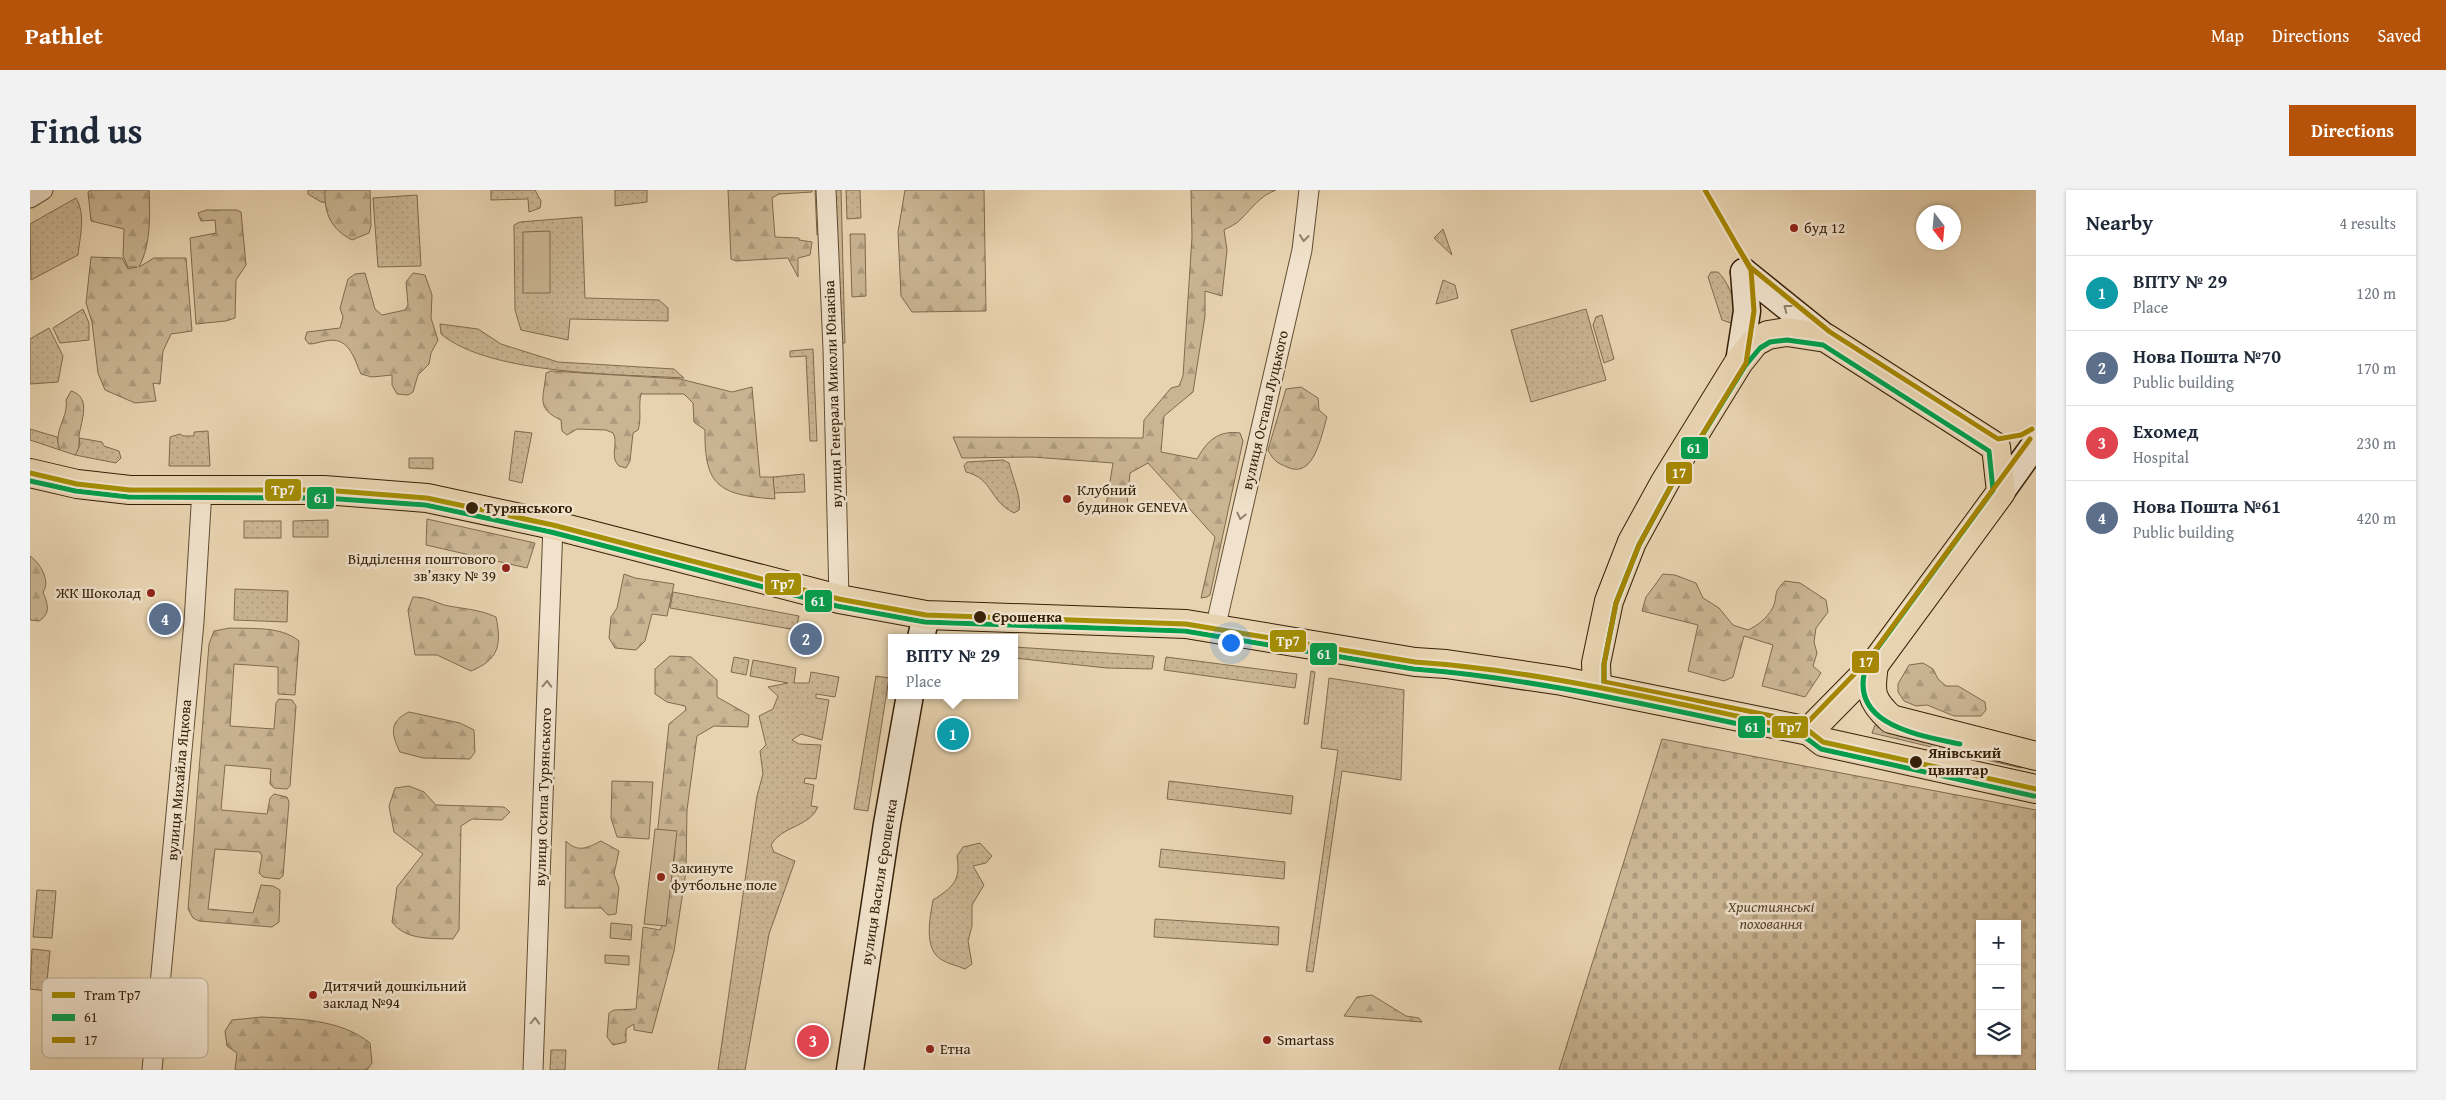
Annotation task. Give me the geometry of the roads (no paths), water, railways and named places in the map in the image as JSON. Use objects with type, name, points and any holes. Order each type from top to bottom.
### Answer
[{"type":"main road","points":[[1739,362],[1746,310],[1744,272],[1826,338],[1996,447],[2024,442],[2036,435]]},
{"type":"main road","points":[[1597,688],[1596,663],[1609,601],[1632,542],[1665,482],[1739,362],[1755,342],[1768,334],[1787,332],[1826,338]]},
{"type":"main road","points":[[1809,731],[1874,664],[2036,443]]},
{"type":"main road","points":[[1996,447],[2001,492]]},
{"type":"main road","points":[[30,473],[77,484],[130,490],[324,490],[405,496],[553,524],[839,598],[923,626],[1165,623],[1215,629],[1415,662],[1446,664],[1597,688],[1809,731],[1823,742],[2036,789]]},
{"type":"main road","points":[[1874,664],[1870,690],[1877,706],[1891,719],[2036,756]]},
{"type":"main road","name":"вулиця Василя Єрошенка","points":[[850,1070],[887,824],[909,699]]},
{"type":"street","points":[[30,198],[44,190]]},
{"type":"street","name":"вулиця Генерала Миколи Юнаківа","points":[[826,190],[834,349],[839,598]]},
{"type":"street","name":"вулиця Остапа Луцького","points":[[1215,629],[1302,250],[1309,190]]},
{"type":"street","name":"вулиця Михайла Яцкова","points":[[161,978],[194,622],[202,490]]},
{"type":"street","name":"вулиця Осипа Турянського","points":[[533,1070],[553,524]]},
{"type":"tram line","name":"Тр7","points":[[30,473],[77,484],[130,490],[324,490],[427,498],[553,525],[839,599],[926,615],[1186,624],[1415,662],[1465,666],[1514,673],[1613,690],[1809,731],[1823,742],[2036,789]]},
{"type":"place","name":"буд 12","points":[[1794,228]]},
{"type":"place","name":"Клубний будинок GENEVA","points":[[1067,499]]},
{"type":"place","name":"Турянського","points":[[472,508]]},
{"type":"place","name":"Відділення поштового зв’язку № 39","points":[[506,568]]},
{"type":"place","name":"ЖК Шоколад","points":[[151,593]]},
{"type":"place","name":"Єрошенка","points":[[980,617]]},
{"type":"place","name":"Нова Пошта №61","points":[[165,619]]},
{"type":"place","name":"Нова Пошта №70","points":[[806,639]]},
{"type":"place","name":"ВПТУ № 29","points":[[953,734]]},
{"type":"place","name":"Янівський цвинтар","points":[[1916,762]]},
{"type":"place","name":"Закинуте футбольне поле","points":[[661,877]]},
{"type":"place","name":"Дитячий дошкільний заклад №94","points":[[313,995]]},
{"type":"place","name":"Smartass","points":[[1267,1040]]},
{"type":"place","name":"Ехомед","points":[[813,1041]]},
{"type":"place","name":"Етна","points":[[930,1049]]},
{"type":"park label","name":"Християнські поховання","points":[[1771,916]]}]
